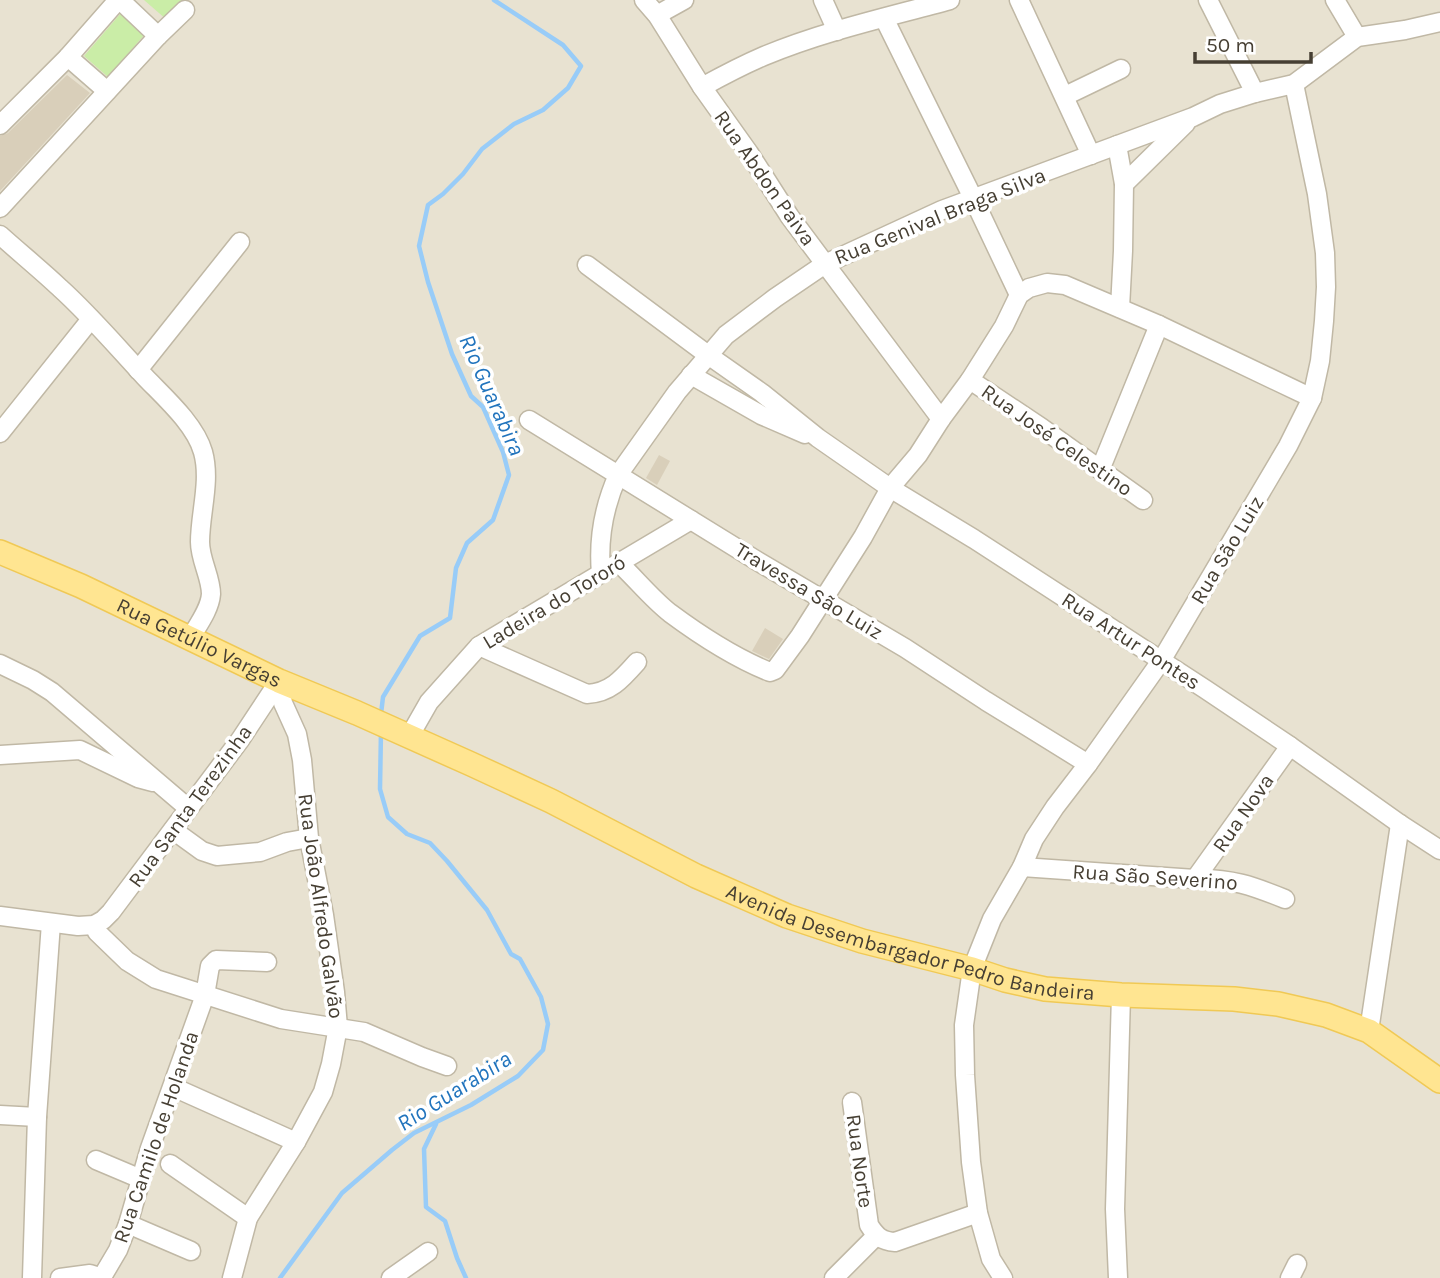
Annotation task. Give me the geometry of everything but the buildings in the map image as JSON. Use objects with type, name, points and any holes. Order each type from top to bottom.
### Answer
[{"type":"main road","name":"Rua Getúlio Vargas","points":[[0,552],[81,586],[279,681],[404,734]]},
{"type":"main road","name":"Avenida Desembargador Pedro Bandeira","points":[[404,734],[551,801],[696,876],[787,916],[862,941],[1045,989],[1234,999],[1278,1004],[1326,1015],[1369,1031],[1440,1081]]},
{"type":"street","points":[[0,125],[68,57],[119,0],[158,36]]},
{"type":"street","name":"Rua Abdon Paiva","points":[[644,0],[657,15],[790,217],[940,419]]},
{"type":"street","points":[[657,15],[684,0]]},
{"type":"street","points":[[823,0],[837,31]]},
{"type":"street","points":[[702,87],[767,54],[837,31],[950,0]]},
{"type":"street","points":[[1019,0],[1091,155]]},
{"type":"street","points":[[1208,0],[1255,93]]},
{"type":"street","points":[[1335,0],[1357,37],[1440,22]]},
{"type":"street","points":[[0,208],[185,10]]},
{"type":"street","points":[[884,18],[1019,295]]},
{"type":"street","name":"Rua Genival Braga Silva","points":[[601,573],[601,533],[611,490],[618,475],[677,392],[708,355],[726,335],[775,298],[825,264],[973,198],[1193,117],[1220,104],[1294,84],[1357,37]]},
{"type":"street","points":[[68,57],[107,91]]},
{"type":"street","points":[[1065,96],[1121,69]]},
{"type":"street","name":"Rua São Luiz","points":[[1003,1278],[991,1259],[978,1213],[971,1162],[964,1025],[972,969],[992,919],[1022,867],[1034,839],[1161,661],[1288,446],[1312,398],[1320,361],[1324,321],[1325,253],[1317,194],[1294,84]]},
{"type":"street","name":"Rua Genival Braga Silva","points":[[1124,184],[1193,117]]},
{"type":"street","points":[[1117,145],[1124,184],[1120,309]]},
{"type":"street","points":[[0,235],[61,288],[183,419],[197,438],[203,453],[205,488],[200,549],[211,596],[191,637]]},
{"type":"street","points":[[138,370],[240,242]]},
{"type":"street","name":"Rua Artur Pontes","points":[[587,265],[818,438],[890,488],[974,539],[1161,661],[1440,850]]},
{"type":"street","points":[[620,562],[668,612],[753,665],[775,670],[863,537],[890,488],[918,455],[940,419],[970,380],[1004,326],[1019,295],[1046,283],[1059,283],[1159,325],[1312,398]]},
{"type":"street","points":[[0,433],[91,319]]},
{"type":"street","points":[[1100,470],[1159,325]]},
{"type":"street","name":"Rua Artur Pontes","points":[[691,375],[761,415],[797,432],[818,438]]},
{"type":"street","name":"Rua José Celestino","points":[[970,380],[1143,500]]},
{"type":"street","name":"Travessa São Luiz","points":[[529,420],[758,562],[905,648],[1088,764]]},
{"type":"street","name":"Ladeira do Tororó","points":[[404,734],[479,646],[691,520]]},
{"type":"street","points":[[479,646],[587,694],[613,687],[637,662]]},
{"type":"street","points":[[0,664],[52,692],[188,808]]},
{"type":"street","name":"Rua Santa Terezinha","points":[[93,925],[111,912],[240,740],[279,681]]},
{"type":"street","name":"Rua João Alfredo Galvão","points":[[232,1278],[248,1218],[323,1093],[338,1027],[324,915],[309,838],[302,760],[297,734],[283,703],[279,681]]},
{"type":"street","name":"Rua Nova","points":[[1195,879],[1290,746]]},
{"type":"street","points":[[0,755],[80,750],[138,778],[160,784]]},
{"type":"street","points":[[1369,1031],[1400,824]]},
{"type":"street","points":[[173,830],[202,851],[217,856],[260,852],[287,842],[309,838]]},
{"type":"street","name":"Rua São Severino","points":[[1022,867],[1213,878],[1251,885],[1285,899]]},
{"type":"street","points":[[0,916],[78,926],[93,925],[127,961],[156,979],[281,1018],[364,1032],[447,1066]]},
{"type":"street","points":[[32,1278],[37,1117],[51,923]]},
{"type":"street","name":"Rua Camilo de Holanda","points":[[102,1278],[118,1250],[128,1224],[150,1148],[205,995],[210,966],[216,960],[267,962]]},
{"type":"street","points":[[1118,1278],[1115,1209],[1121,995]]},
{"type":"street","points":[[173,1087],[296,1142]]},
{"type":"street","name":"Rua Norte","points":[[852,1102],[869,1225],[876,1236],[884,1241],[895,1242],[978,1213]]},
{"type":"street","points":[[0,1115],[37,1117]]},
{"type":"street","points":[[96,1160],[141,1179]]},
{"type":"street","points":[[170,1164],[248,1218]]},
{"type":"street","points":[[128,1224],[191,1251]]},
{"type":"street","points":[[834,1278],[876,1236]]},
{"type":"street","points":[[391,1278],[428,1252]]},
{"type":"street","points":[[60,1278],[90,1274],[102,1278]]},
{"type":"shaded area","points":[[0,0],[1440,0],[1440,1278],[0,1278]]},
{"type":"green space","points":[[144,0],[184,0],[167,20]]},
{"type":"green space","points":[[121,13],[145,34],[108,77],[84,56]]},
{"type":"waterway","name":"Rio Guarabira","points":[[381,714],[383,697],[420,636],[450,618],[456,568],[467,543],[493,520],[509,475],[503,452],[483,407],[471,396],[452,354],[428,282],[419,246],[428,205],[463,174],[482,149],[514,124],[543,110],[568,88],[581,66],[563,45],[494,0]]},
{"type":"waterway","name":"Rio Guarabira","points":[[280,1278],[342,1193],[414,1133],[471,1105],[518,1076],[543,1050],[548,1024],[541,997],[520,959],[511,954],[487,910],[430,843],[407,834],[388,817],[380,789],[381,730]]},
{"type":"waterway","points":[[436,1124],[424,1149],[426,1207],[445,1221],[466,1278]]}]
